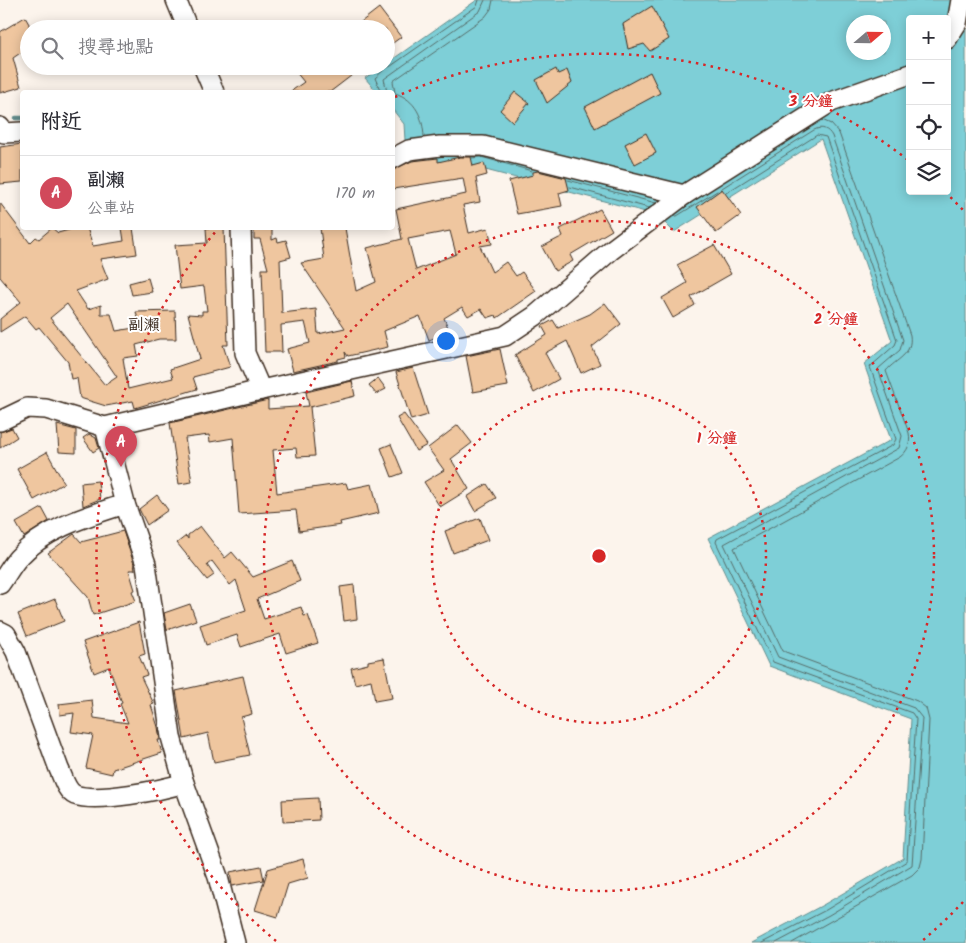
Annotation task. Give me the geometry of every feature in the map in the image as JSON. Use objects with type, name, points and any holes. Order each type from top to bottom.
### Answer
[{"type":"street","points":[[176,0],[184,20]]},
{"type":"street","points":[[951,33],[957,23],[961,0]]},
{"type":"street","points":[[207,75],[213,90]]},
{"type":"street","points":[[0,421],[27,408],[46,409],[105,427],[505,336],[535,316],[610,251],[684,195],[831,102],[906,75]]},
{"type":"street","points":[[0,127],[4,133],[20,132]]},
{"type":"street","points":[[395,157],[409,150],[440,146],[483,146],[684,195]]},
{"type":"street","points":[[242,230],[246,353],[262,390]]},
{"type":"street","points":[[105,427],[125,504],[146,564],[171,737],[184,782],[218,877],[235,943]]},
{"type":"street","points":[[0,584],[18,558],[34,544],[71,522],[125,504]]},
{"type":"street","points":[[0,630],[6,634],[16,652],[59,769],[67,788],[75,795],[98,796],[158,791],[184,782]]},
{"type":"water","points":[[477,0],[966,0],[966,943],[751,943],[823,905],[903,858],[911,719],[769,666],[708,538],[891,440],[864,364],[892,341],[821,139],[674,232],[657,215],[478,168],[407,173],[404,124],[395,113],[395,90],[375,90],[365,78],[370,75],[395,75],[395,58]]},
{"type":"building","points":[[652,6],[669,39],[650,51],[644,44],[628,49],[623,24]]},
{"type":"building","points":[[379,8],[388,20],[364,20]]},
{"type":"building","points":[[20,20],[20,53],[13,58],[21,87],[0,93],[0,32]]},
{"type":"building","points":[[395,29],[401,37],[395,41]]},
{"type":"building","points":[[556,69],[558,74],[567,70],[572,83],[547,103],[536,80]]},
{"type":"building","points":[[650,72],[660,93],[595,128],[585,107]]},
{"type":"building","points":[[298,75],[352,75],[333,90],[293,90],[304,82]]},
{"type":"building","points":[[515,92],[529,103],[513,122],[500,110]]},
{"type":"building","points":[[646,133],[656,153],[635,164],[625,144]]},
{"type":"building","points":[[20,144],[20,182],[0,184],[0,147]]},
{"type":"building","points":[[460,157],[471,157],[473,166],[484,163],[487,175],[476,178],[480,202],[463,205],[469,233],[488,228],[492,244],[480,246],[492,272],[506,262],[516,276],[522,272],[536,291],[497,318],[496,315],[487,318],[481,309],[468,316],[462,307],[444,318],[450,332],[429,340],[420,316],[384,331],[388,347],[348,356],[345,352],[346,357],[338,359],[338,361],[293,371],[287,349],[310,343],[305,322],[281,325],[282,352],[265,352],[262,269],[268,269],[260,239],[254,239],[254,230],[272,230],[272,240],[277,238],[278,242],[286,240],[291,257],[280,260],[282,313],[316,309],[318,334],[345,328],[301,263],[324,259],[320,230],[345,230],[356,291],[376,282],[367,248],[402,239],[396,209],[466,194],[463,178],[395,189],[395,169],[412,161],[438,158],[438,162]],"holes":[[[450,231],[456,254],[416,270],[408,239]]]},
{"type":"building","points":[[538,171],[566,178],[569,190],[559,193],[562,206],[517,214],[509,181],[533,175],[533,172]]},
{"type":"building","points":[[722,189],[741,215],[716,233],[697,207]]},
{"type":"building","points":[[0,203],[30,243],[36,237],[39,239],[50,230],[54,230],[58,233],[69,230],[88,230],[93,246],[124,241],[122,230],[133,230],[137,254],[100,259],[108,279],[76,291],[88,309],[101,305],[101,314],[111,314],[116,331],[140,327],[136,312],[175,311],[176,339],[159,339],[136,345],[138,356],[123,358],[128,389],[173,378],[170,369],[200,359],[188,314],[202,315],[202,311],[207,311],[204,286],[180,289],[175,245],[207,243],[206,230],[224,230],[228,345],[223,345],[230,367],[193,377],[197,389],[135,408],[133,401],[106,406],[80,398],[77,378],[71,379],[68,362],[39,327],[36,329],[25,316],[0,332],[0,319],[21,302],[0,277]],"holes":[[[67,304],[117,377],[105,385],[50,318]]]},
{"type":"building","points":[[600,209],[612,230],[570,255],[573,261],[555,271],[542,247],[563,236],[560,229]]},
{"type":"building","points":[[714,245],[731,274],[691,297],[695,305],[673,318],[662,298],[687,283],[677,265]]},
{"type":"building","points":[[148,278],[152,292],[132,295],[129,283]]},
{"type":"building","points":[[605,303],[621,324],[592,347],[600,364],[581,373],[567,341],[545,353],[559,379],[534,393],[515,355],[547,335],[542,326],[553,320],[558,328],[590,314]]},
{"type":"building","points":[[500,349],[508,386],[473,392],[466,356]]},
{"type":"building","points":[[413,368],[428,415],[411,420],[396,372]]},
{"type":"building","points":[[378,378],[386,389],[376,394],[369,385]]},
{"type":"building","points":[[352,381],[355,396],[310,407],[315,456],[297,457],[296,448],[273,450],[277,493],[346,483],[348,489],[372,484],[379,513],[340,522],[341,525],[299,531],[296,510],[239,514],[233,438],[210,442],[209,435],[185,438],[192,482],[179,484],[170,423],[268,400],[268,409],[309,406],[306,392]]},
{"type":"building","points":[[404,414],[427,445],[416,451],[397,418]]},
{"type":"building","points":[[57,425],[76,430],[76,453],[59,452]]},
{"type":"building","points":[[458,425],[472,443],[451,459],[469,489],[440,507],[424,482],[444,470],[428,448]]},
{"type":"building","points":[[12,428],[17,437],[0,448],[0,432]]},
{"type":"building","points":[[89,434],[96,438],[99,448],[93,452],[83,438]]},
{"type":"building","points":[[391,444],[403,473],[392,477],[381,448]]},
{"type":"building","points":[[47,452],[64,483],[34,500],[17,469]]},
{"type":"building","points":[[98,481],[100,499],[83,506],[81,483]]},
{"type":"building","points":[[487,484],[496,498],[475,511],[467,497]]},
{"type":"building","points":[[157,495],[168,510],[147,525],[139,509]]},
{"type":"building","points":[[42,508],[49,521],[24,537],[16,523]]},
{"type":"building","points":[[480,518],[488,540],[453,553],[445,531]]},
{"type":"building","points":[[200,526],[225,558],[232,552],[253,577],[292,561],[300,581],[257,599],[264,619],[301,607],[304,616],[308,615],[318,643],[286,653],[280,634],[241,647],[237,635],[206,645],[200,625],[246,610],[236,580],[230,585],[212,561],[207,565],[214,575],[207,580],[177,543],[186,536],[188,539],[188,535]]},
{"type":"building","points":[[123,531],[134,564],[135,570],[129,570],[135,590],[132,591],[136,601],[93,615],[88,597],[48,553],[74,534],[81,542]]},
{"type":"building","points":[[354,585],[357,619],[344,621],[340,587]]},
{"type":"building","points":[[55,599],[64,621],[27,636],[18,614]]},
{"type":"building","points":[[190,604],[196,620],[167,630],[164,613]]},
{"type":"building","points":[[139,622],[145,654],[139,656],[147,675],[141,677],[154,704],[151,705],[158,727],[160,740],[158,740],[162,753],[113,769],[112,774],[86,768],[93,735],[71,732],[74,713],[60,715],[59,704],[92,700],[94,718],[128,723],[109,667],[94,673],[83,642]]},
{"type":"building","points":[[384,658],[392,698],[375,701],[371,680],[355,684],[351,668],[368,664],[368,661]]},
{"type":"building","points":[[243,676],[252,714],[241,717],[250,755],[214,762],[208,733],[184,739],[176,691]]},
{"type":"building","points":[[318,798],[319,820],[283,822],[282,800]]},
{"type":"building","points":[[303,859],[308,878],[288,884],[278,917],[255,910],[268,869]]},
{"type":"building","points":[[261,866],[264,880],[232,886],[230,872]]},
{"type":"place","name":"副瀨","points":[[121,467]]},
{"type":"district","name":"副瀨","points":[[144,324]]}]
